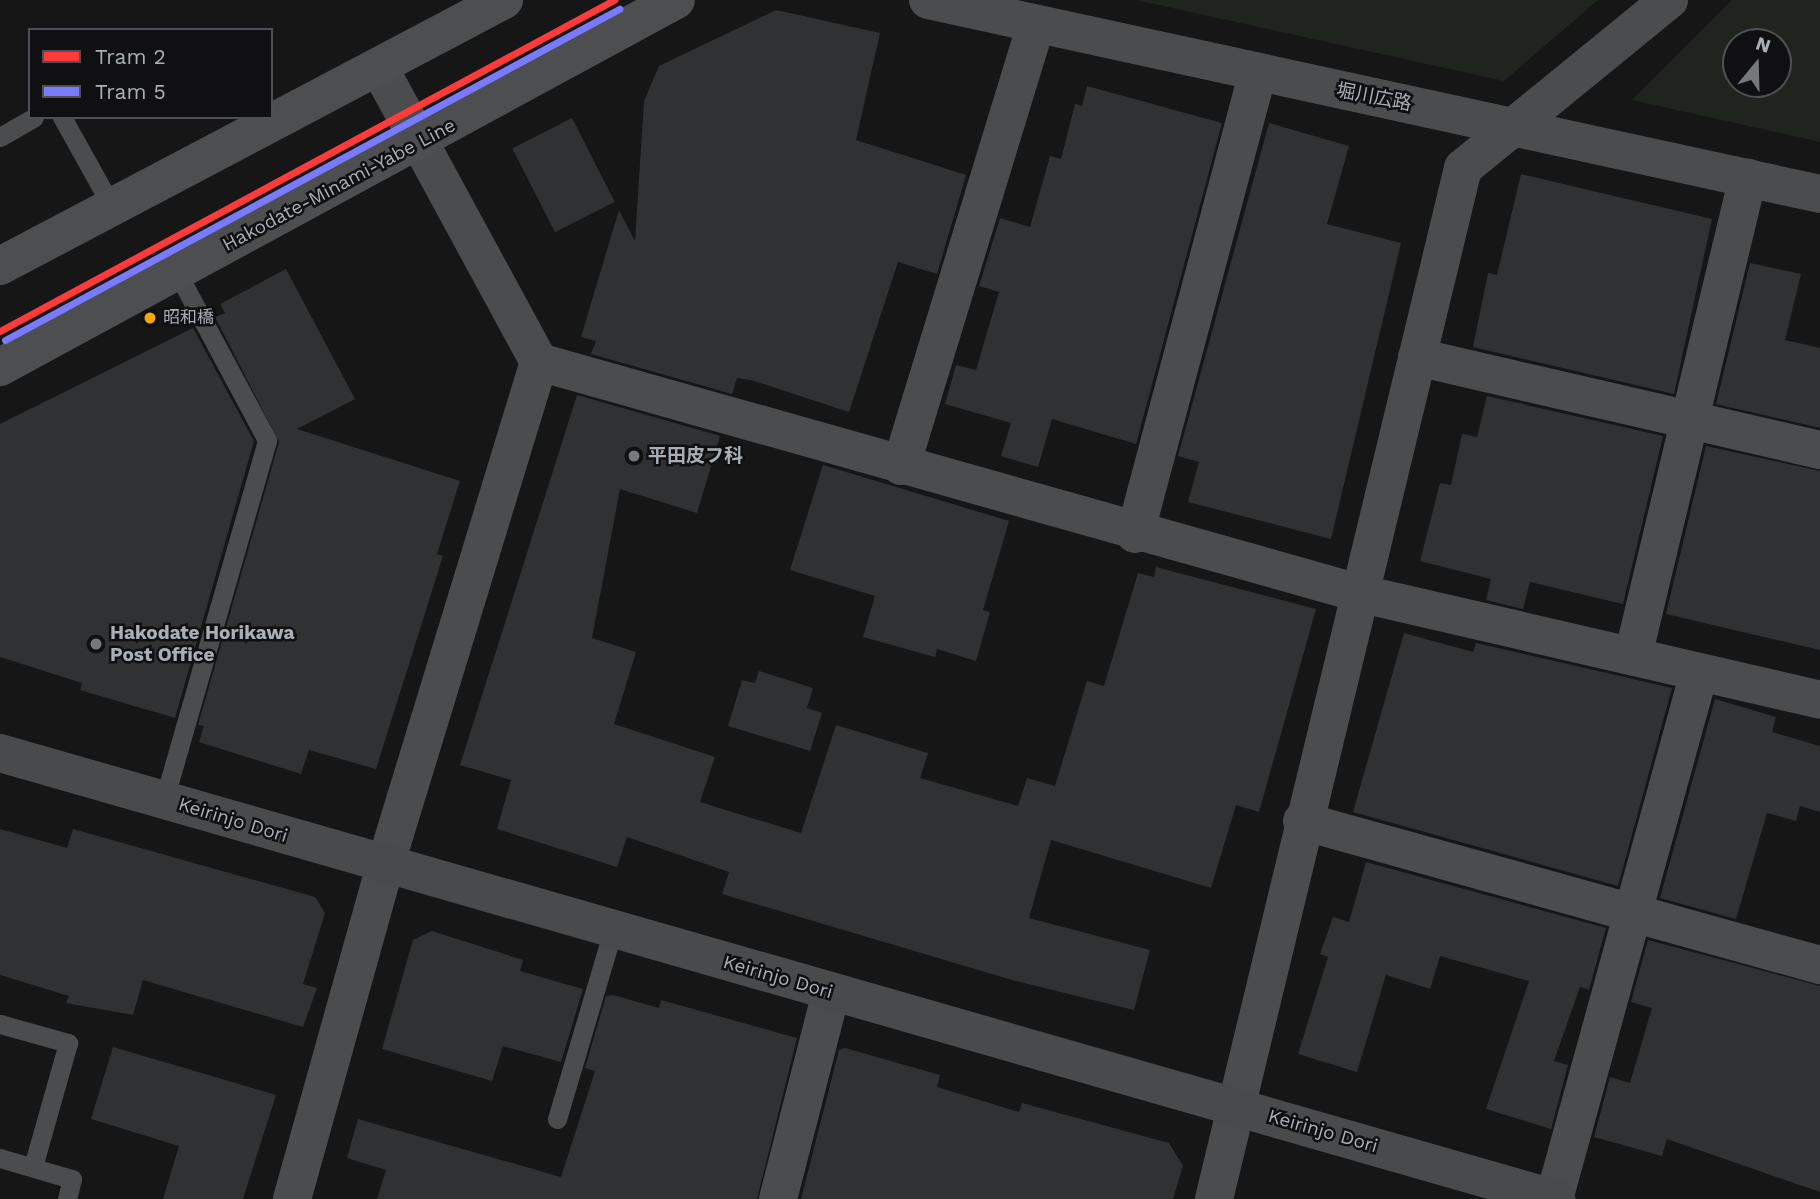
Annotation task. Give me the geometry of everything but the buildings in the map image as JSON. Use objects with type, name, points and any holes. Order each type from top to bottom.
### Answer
[{"type":"main road","points":[[0,266],[504,0]]},
{"type":"main road","name":"Hakodate-Minami-Yabe Line","points":[[0,367],[420,142],[676,0]]},
{"type":"street","name":"堀川広路","points":[[928,0],[1257,75],[1511,123],[1820,194]]},
{"type":"street","points":[[1214,1199],[1240,1106],[1302,821],[1362,594],[1464,168],[1511,123],[1669,0]]},
{"type":"street","points":[[901,466],[1036,24]]},
{"type":"street","points":[[292,1199],[386,866],[539,362],[379,67]]},
{"type":"street","points":[[1135,534],[1257,75]]},
{"type":"street","points":[[1633,656],[1748,177]]},
{"type":"street","points":[[1417,357],[1820,450]]},
{"type":"street","points":[[539,362],[1135,534],[1362,594],[1820,700]]},
{"type":"street","points":[[1555,1199],[1699,673]]},
{"type":"street","name":"Keirinjo Dori","points":[[0,753],[386,866],[1240,1106],[1555,1199]]},
{"type":"street","points":[[1302,821],[1820,965]]},
{"type":"street","points":[[778,1199],[831,992]]},
{"type":"lane","points":[[0,137],[31,119]]},
{"type":"lane","points":[[63,119],[113,207]]},
{"type":"lane","points":[[164,800],[267,440],[177,272]]},
{"type":"lane","points":[[557,1119],[613,930]]},
{"type":"lane","points":[[0,1024],[68,1043],[33,1167]]},
{"type":"lane","points":[[0,1158],[72,1179],[67,1199]]},
{"type":"shaded area","points":[[1136,0],[1598,0],[1504,81]]},
{"type":"shaded area","points":[[1732,0],[1820,0],[1820,142],[1632,100]]},
{"type":"tram line","name":"2","points":[[0,331],[614,0]]},
{"type":"tram line","name":"5","points":[[5,340],[619,9]]},
{"type":"place","name":"昭和橋","points":[[150,318]]},
{"type":"place","name":"平田皮フ科","points":[[634,456]]},
{"type":"place","name":"Hakodate Horikawa Post Office","points":[[96,644]]}]
